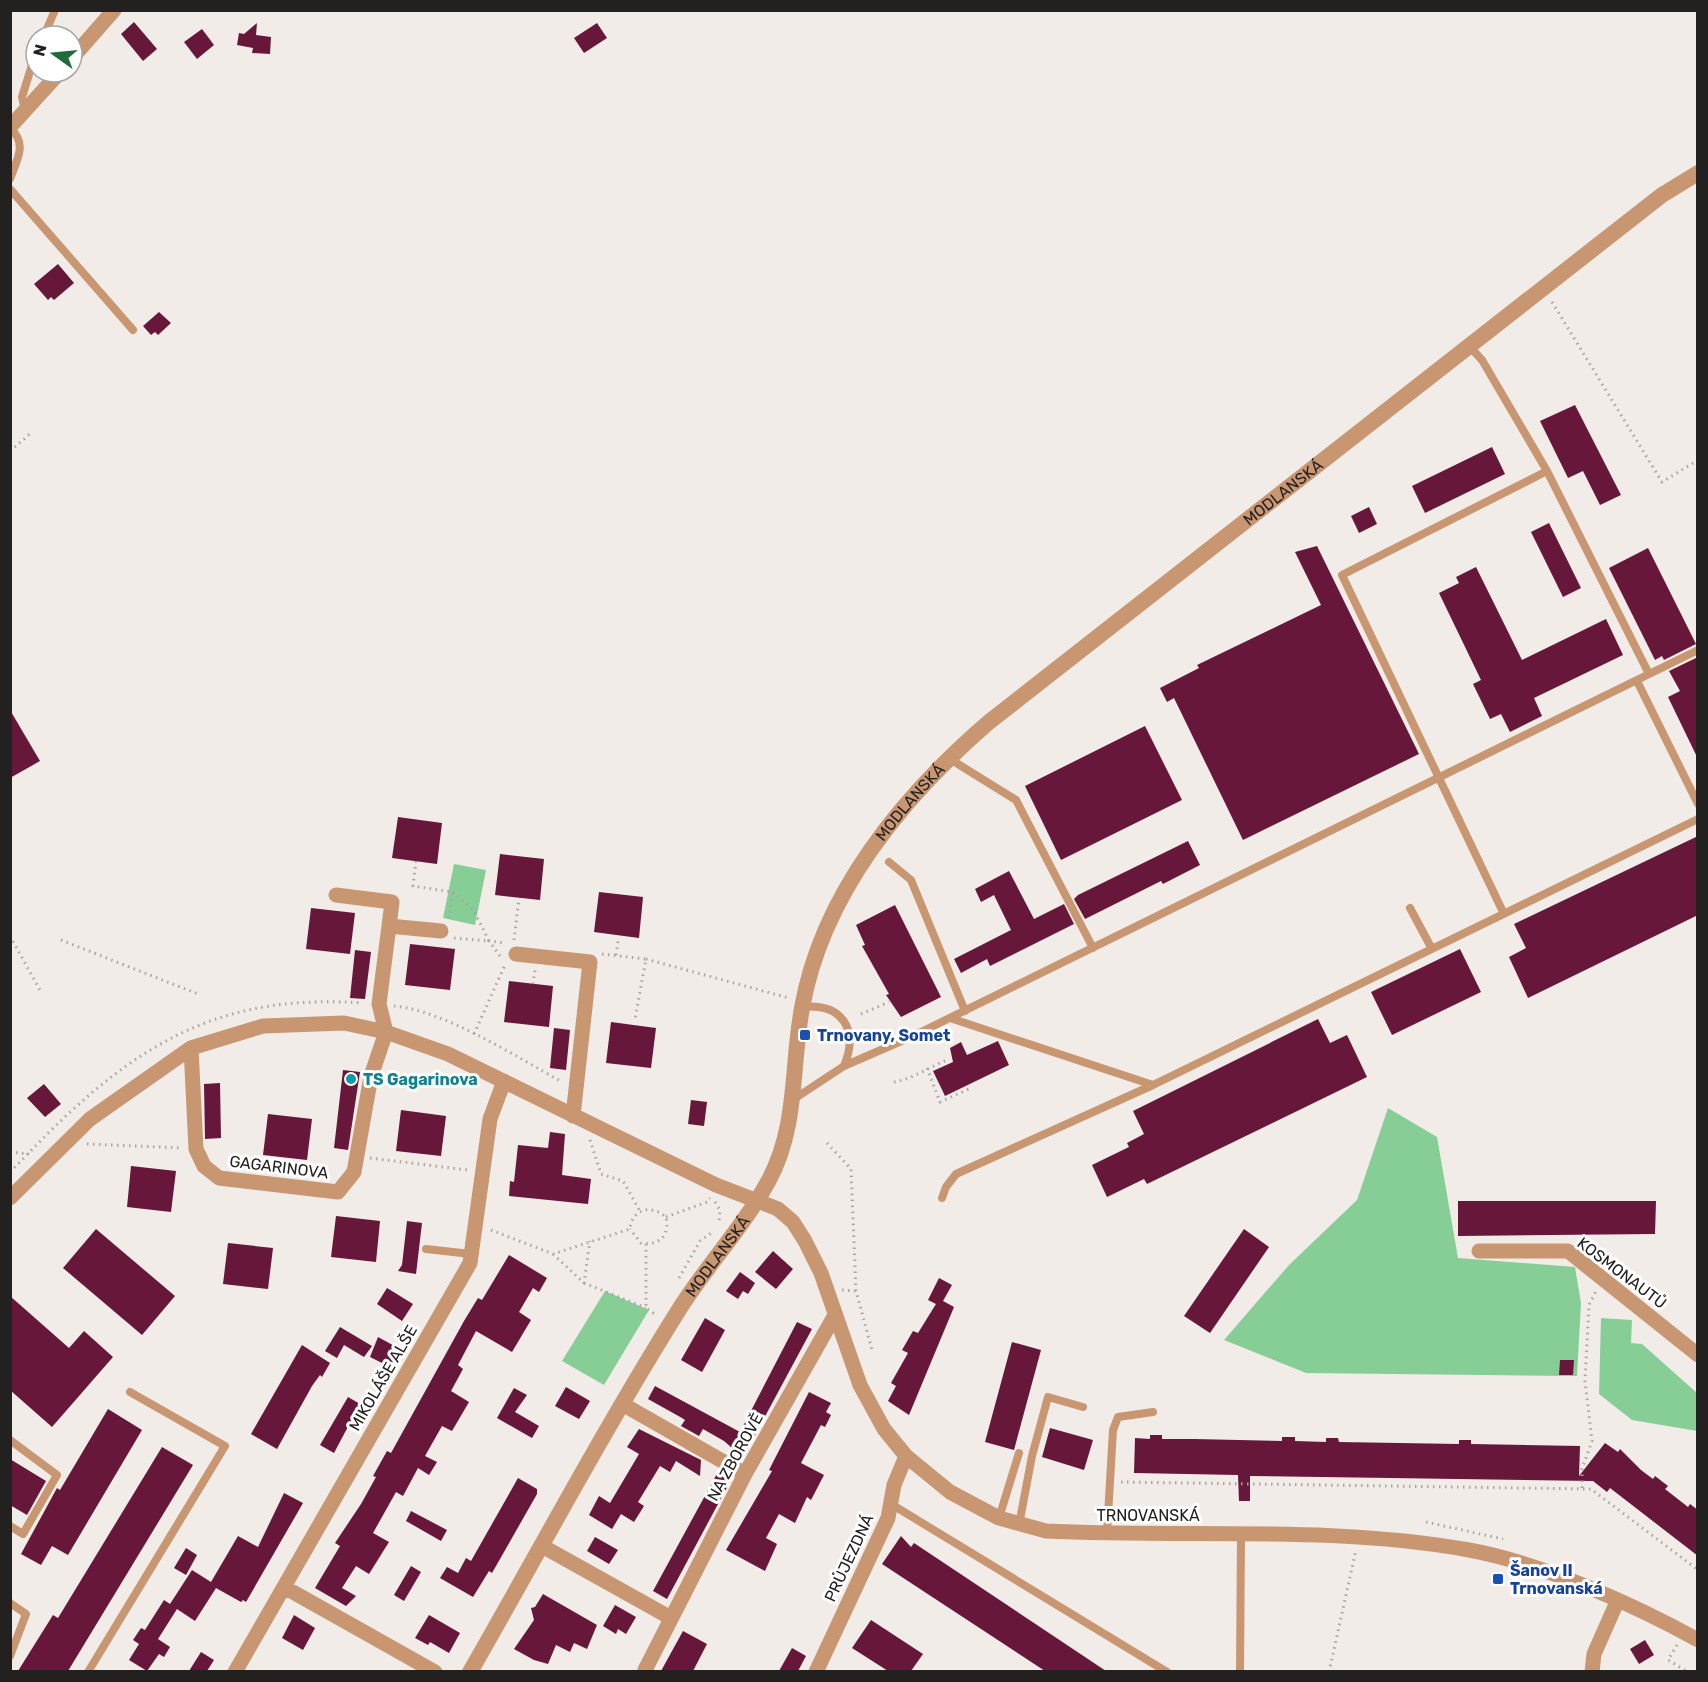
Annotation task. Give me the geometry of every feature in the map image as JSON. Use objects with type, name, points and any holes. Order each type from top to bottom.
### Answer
[{"type":"street","points":[[84,44],[114,10]]},
{"type":"street","points":[[10,127],[49,84]]},
{"type":"street","name":"MODLANSKÁ","points":[[470,1671],[681,1307],[768,1181],[783,1146],[793,1099],[802,1004],[826,928],[848,887],[890,826],[949,758],[989,722],[1543,287],[1680,182],[1698,173]]},
{"type":"street","points":[[336,895],[392,902],[379,1004],[386,1032]]},
{"type":"street","points":[[388,926],[445,931]]},
{"type":"street","points":[[510,960],[590,962],[573,1116]]},
{"type":"street","points":[[10,1198],[90,1119],[129,1089],[191,1048],[263,1026],[344,1023],[386,1032],[448,1054],[716,1185],[757,1200]]},
{"type":"street","name":"GAGARINOVA","points":[[196,1149],[204,1166],[219,1178],[338,1192],[354,1172],[371,1076],[386,1032]]},
{"type":"street","points":[[191,1048],[196,1149]]},
{"type":"street","name":"MIKOLÁŠE ALŠE","points":[[235,1671],[470,1263],[490,1119],[504,1081]]},
{"type":"street","name":"TRNOVANSKÁ","points":[[757,1200],[778,1209],[793,1222],[805,1240],[821,1273],[846,1349],[871,1407],[884,1430],[906,1456],[950,1492],[999,1518],[1046,1532],[1359,1536],[1471,1550],[1556,1574],[1698,1640]]},
{"type":"street","name":"KOSMONAUTŮ","points":[[1479,1251],[1568,1251],[1698,1355]]},
{"type":"street","name":"NA ZBOROVĚ","points":[[645,1670],[745,1474],[835,1315]]},
{"type":"street","points":[[624,1405],[745,1474]]},
{"type":"street","name":"PRŮJEZDNÁ","points":[[816,1671],[888,1518],[894,1485],[906,1456]]},
{"type":"street","points":[[542,1546],[671,1618]]},
{"type":"street","points":[[284,1587],[435,1671]]},
{"type":"street","points":[[1592,1671],[1594,1654],[1617,1602]]},
{"type":"lane","points":[[49,24],[55,10]]},
{"type":"lane","points":[[25,111],[22,96],[26,84]]},
{"type":"lane","points":[[10,127],[21,144],[10,179]]},
{"type":"lane","points":[[10,189],[133,330]]},
{"type":"lane","points":[[1469,346],[1482,360],[1547,471],[1649,674]]},
{"type":"lane","points":[[1504,914],[1342,575],[1547,471]]},
{"type":"lane","points":[[793,1099],[844,1066],[965,1011],[1698,650]]},
{"type":"lane","points":[[1636,681],[1698,804]]},
{"type":"lane","points":[[949,758],[1016,800],[1092,948]]},
{"type":"lane","points":[[942,1198],[946,1187],[956,1174],[1153,1085],[1698,819]]},
{"type":"lane","points":[[889,862],[911,880],[965,1011]]},
{"type":"lane","points":[[1410,908],[1432,949]]},
{"type":"lane","points":[[802,1004],[826,1008],[840,1015],[847,1025],[850,1053],[844,1066]]},
{"type":"lane","points":[[950,1018],[1153,1085]]},
{"type":"lane","points":[[426,1249],[471,1254]]},
{"type":"lane","points":[[88,1671],[225,1446],[130,1392]]},
{"type":"lane","points":[[1019,1525],[1032,1456],[1048,1397],[1083,1407]]},
{"type":"lane","points":[[1107,1533],[1113,1430],[1118,1418],[1153,1412]]},
{"type":"lane","points":[[10,1440],[57,1475],[23,1534],[10,1526]]},
{"type":"lane","points":[[999,1518],[1018,1453]]},
{"type":"lane","points":[[891,1504],[1167,1671]]},
{"type":"lane","points":[[1239,1671],[1241,1534]]},
{"type":"lane","points":[[10,1603],[26,1614],[10,1656]]},
{"type":"path","points":[[1543,287],[1662,482],[1698,460]]},
{"type":"path","points":[[10,451],[31,433]]},
{"type":"path","points":[[416,861],[414,886],[452,891],[474,911],[489,941],[510,960],[474,1034]]},
{"type":"path","points":[[452,891],[445,931],[513,944],[519,898]]},
{"type":"path","points":[[10,936],[41,992]]},
{"type":"path","points":[[61,940],[198,994]]},
{"type":"path","points":[[616,956],[618,941]]},
{"type":"path","points":[[590,962],[592,953],[646,959],[802,1004]]},
{"type":"path","points":[[635,1019],[646,959]]},
{"type":"path","points":[[10,1172],[108,1079],[166,1040],[200,1024],[272,1004],[309,1001],[408,1007],[474,1034],[576,1090]]},
{"type":"path","points":[[861,1014],[889,1002]]},
{"type":"path","points":[[894,1082],[907,1080],[947,1060]]},
{"type":"path","points":[[927,1068],[940,1102],[971,1088]]},
{"type":"path","points":[[596,1127],[590,1142],[601,1173],[623,1181],[640,1211]]},
{"type":"path","points":[[74,1136],[86,1144],[196,1149]]},
{"type":"path","points":[[827,1143],[851,1169],[855,1291],[872,1350]]},
{"type":"path","points":[[10,1152],[29,1154]]},
{"type":"path","points":[[356,1156],[482,1172]]},
{"type":"path","points":[[666,1217],[667,1229],[664,1236],[654,1243],[646,1244],[636,1239],[630,1229],[631,1223],[640,1211],[651,1210],[666,1217],[706,1202],[716,1185]]},
{"type":"path","points":[[475,1224],[553,1254],[584,1283],[646,1308],[656,1316]]},
{"type":"path","points":[[553,1254],[630,1229]]},
{"type":"path","points":[[584,1283],[590,1241]]},
{"type":"path","points":[[646,1244],[646,1308]]},
{"type":"path","points":[[1582,1488],[1582,1468],[1592,1441],[1585,1381],[1589,1305],[1603,1279]]},
{"type":"path","points":[[839,1289],[855,1291]]},
{"type":"path","points":[[1110,1482],[1591,1489],[1698,1570]]},
{"type":"path","points":[[1426,1522],[1503,1539]]},
{"type":"path","points":[[1329,1671],[1359,1536]]},
{"type":"path","points":[[1684,1632],[1668,1659],[1688,1671]]},
{"type":"green space","points":[[454,864],[486,870],[475,925],[443,918]]},
{"type":"green space","points":[[1388,1108],[1437,1137],[1458,1258],[1575,1267],[1581,1303],[1577,1376],[1306,1373],[1224,1340],[1289,1265],[1357,1200]]},
{"type":"green space","points":[[605,1291],[649,1310],[604,1385],[562,1361]]},
{"type":"green space","points":[[1601,1318],[1632,1320],[1631,1343],[1642,1344],[1697,1393],[1697,1431],[1632,1420],[1599,1394]]},
{"type":"building","points":[[134,22],[157,49],[143,61],[121,34]]},
{"type":"building","points":[[257,23],[256,35],[271,37],[270,54],[252,53],[253,48],[237,45],[239,33],[244,34]]},
{"type":"building","points":[[597,23],[607,38],[584,53],[574,38]]},
{"type":"building","points":[[202,29],[214,45],[197,59],[184,42]]},
{"type":"building","points":[[58,264],[74,283],[54,300],[51,297],[48,300],[34,284]]},
{"type":"building","points":[[159,312],[171,323],[158,335],[155,332],[151,335],[143,326]]},
{"type":"building","points":[[1575,405],[1621,495],[1600,505],[1583,471],[1568,478],[1540,421]]},
{"type":"building","points":[[1492,447],[1505,474],[1425,513],[1412,486]]},
{"type":"building","points":[[1369,507],[1377,524],[1359,533],[1351,516]]},
{"type":"building","points":[[1549,523],[1581,588],[1563,597],[1531,532]]},
{"type":"building","points":[[1317,546],[1419,754],[1243,840],[1174,698],[1167,702],[1160,688],[1199,668],[1197,665],[1321,605],[1295,552]]},
{"type":"building","points":[[1648,548],[1696,644],[1664,660],[1662,656],[1655,660],[1609,568]]},
{"type":"building","points":[[1476,567],[1522,660],[1606,619],[1623,655],[1534,698],[1542,716],[1510,732],[1501,714],[1490,719],[1473,684],[1481,680],[1439,593],[1459,583],[1456,577]]},
{"type":"building","points":[[1698,657],[1698,759],[1668,697],[1680,691],[1669,671]]},
{"type":"building","points":[[10,710],[40,761],[10,778]]},
{"type":"building","points":[[1145,726],[1182,800],[1061,860],[1025,786]]},
{"type":"building","points":[[398,817],[442,823],[437,864],[392,858]]},
{"type":"building","points":[[1698,836],[1698,915],[1528,998],[1509,957],[1526,948],[1514,924]]},
{"type":"building","points":[[1188,841],[1200,865],[1163,884],[1161,881],[1085,919],[1074,899],[1078,895]]},
{"type":"building","points":[[500,854],[544,859],[540,900],[495,895]]},
{"type":"building","points":[[1009,871],[1034,919],[1064,904],[1074,924],[990,966],[987,959],[961,973],[954,959],[1011,930],[994,895],[981,902],[975,889]]},
{"type":"building","points":[[599,892],[643,897],[639,938],[594,932]]},
{"type":"building","points":[[895,905],[941,997],[901,1017],[886,995],[889,994],[862,946],[865,945],[856,925]]},
{"type":"building","points":[[311,908],[355,913],[350,954],[306,949]]},
{"type":"building","points":[[410,944],[455,949],[450,990],[405,985]]},
{"type":"building","points":[[1460,949],[1481,992],[1392,1035],[1371,992]]},
{"type":"building","points":[[355,950],[371,952],[365,999],[350,998]]},
{"type":"building","points":[[509,981],[553,986],[549,1027],[504,1022]]},
{"type":"building","points":[[1318,1019],[1330,1043],[1347,1035],[1367,1077],[1147,1184],[1144,1179],[1107,1197],[1092,1165],[1129,1147],[1127,1143],[1144,1134],[1133,1111]]},
{"type":"building","points":[[611,1022],[656,1028],[651,1068],[606,1063]]},
{"type":"building","points":[[554,1028],[570,1030],[566,1070],[550,1068]]},
{"type":"building","points":[[998,1041],[1009,1065],[945,1096],[933,1071],[953,1062],[950,1048],[961,1042],[967,1055]]},
{"type":"building","points":[[343,1070],[360,1072],[348,1150],[334,1148]]},
{"type":"building","points":[[220,1083],[221,1138],[205,1139],[204,1084]]},
{"type":"building","points":[[44,1084],[61,1104],[45,1117],[27,1098]]},
{"type":"building","points":[[691,1100],[707,1102],[704,1126],[688,1124]]},
{"type":"building","points":[[401,1110],[446,1116],[441,1156],[396,1151]]},
{"type":"building","points":[[268,1114],[312,1119],[307,1160],[263,1155]]},
{"type":"building","points":[[550,1132],[565,1134],[562,1175],[591,1179],[588,1204],[509,1196],[510,1181],[514,1182],[518,1145],[548,1148]]},
{"type":"building","points":[[131,1166],[176,1171],[171,1212],[127,1207]]},
{"type":"building","points":[[1458,1201],[1656,1201],[1655,1234],[1458,1236]]},
{"type":"building","points":[[336,1216],[380,1221],[376,1262],[331,1257]]},
{"type":"building","points":[[407,1221],[422,1223],[416,1274],[398,1271],[402,1265]]},
{"type":"building","points":[[96,1229],[175,1296],[142,1335],[63,1268]]},
{"type":"building","points":[[1244,1229],[1269,1247],[1210,1333],[1184,1316]]},
{"type":"building","points":[[228,1243],[273,1248],[268,1289],[223,1284]]},
{"type":"building","points":[[773,1251],[793,1269],[776,1289],[755,1272]]},
{"type":"building","points":[[509,1255],[547,1278],[539,1292],[533,1288],[519,1312],[531,1320],[512,1352],[476,1331],[458,1365],[463,1369],[451,1391],[469,1402],[452,1431],[442,1426],[425,1456],[437,1462],[429,1475],[418,1468],[403,1496],[396,1492],[373,1533],[389,1542],[369,1574],[356,1566],[342,1588],[356,1596],[346,1606],[315,1588],[340,1546],[335,1543],[361,1504],[387,1451],[391,1453],[464,1321],[478,1298],[482,1300]]},
{"type":"building","points":[[740,1272],[755,1283],[748,1294],[743,1291],[738,1299],[726,1291]]},
{"type":"building","points":[[939,1278],[952,1285],[943,1301],[954,1307],[909,1415],[888,1401],[896,1386],[891,1383],[908,1353],[902,1350],[913,1331],[918,1333],[936,1304],[928,1300]]},
{"type":"building","points":[[387,1288],[413,1304],[402,1321],[377,1304]]},
{"type":"building","points":[[10,1296],[69,1348],[84,1331],[113,1357],[52,1427],[10,1390]]},
{"type":"building","points":[[705,1318],[725,1330],[702,1372],[681,1360]]},
{"type":"building","points":[[797,1322],[812,1329],[741,1461],[729,1454],[732,1448],[724,1441],[703,1429],[699,1436],[681,1426],[685,1420],[648,1399],[655,1386],[740,1432]]},
{"type":"building","points":[[340,1327],[372,1346],[364,1357],[344,1345],[337,1358],[325,1351]]},
{"type":"building","points":[[378,1337],[400,1349],[390,1367],[370,1357]]},
{"type":"building","points":[[1012,1342],[1041,1350],[1014,1450],[985,1442]]},
{"type":"building","points":[[302,1345],[330,1363],[322,1377],[320,1375],[312,1386],[277,1449],[251,1434]]},
{"type":"building","points":[[1560,1360],[1574,1360],[1573,1375],[1559,1375]]},
{"type":"building","points":[[566,1387],[590,1401],[579,1419],[555,1406]]},
{"type":"building","points":[[514,1388],[527,1395],[515,1412],[539,1426],[532,1438],[497,1418]]},
{"type":"building","points":[[809,1392],[831,1403],[826,1412],[831,1415],[825,1427],[821,1425],[801,1463],[824,1475],[811,1500],[807,1497],[795,1523],[779,1514],[766,1538],[777,1544],[765,1571],[726,1550],[772,1471],[769,1470]]},
{"type":"building","points":[[348,1397],[360,1404],[334,1453],[320,1445]]},
{"type":"building","points":[[108,1409],[142,1430],[68,1555],[52,1546],[41,1565],[21,1554],[57,1488],[60,1490]]},
{"type":"building","points":[[1050,1428],[1093,1440],[1084,1470],[1042,1457]]},
{"type":"building","points":[[639,1429],[701,1460],[700,1476],[676,1461],[670,1472],[660,1466],[638,1502],[644,1506],[634,1522],[621,1514],[612,1529],[589,1515],[599,1496],[610,1503],[639,1454],[627,1447]]},
{"type":"building","points":[[1150,1435],[1162,1435],[1162,1439],[1282,1441],[1282,1437],[1295,1437],[1295,1441],[1326,1442],[1326,1438],[1338,1438],[1339,1442],[1459,1444],[1459,1440],[1471,1440],[1471,1444],[1580,1446],[1579,1476],[1605,1443],[1618,1452],[1620,1449],[1641,1470],[1653,1479],[1655,1476],[1668,1486],[1665,1489],[1688,1507],[1690,1504],[1698,1510],[1698,1556],[1610,1488],[1607,1492],[1593,1481],[1250,1476],[1250,1501],[1239,1501],[1238,1475],[1134,1473],[1135,1438],[1150,1439]]},
{"type":"building","points":[[162,1447],[193,1465],[68,1671],[18,1671],[53,1615],[58,1618]]},
{"type":"building","points":[[10,1459],[46,1481],[27,1515],[10,1505]]},
{"type":"building","points":[[719,1470],[732,1478],[667,1599],[653,1591]]},
{"type":"building","points":[[518,1478],[537,1489],[537,1494],[492,1573],[489,1571],[473,1597],[440,1578],[447,1567],[458,1573],[466,1558],[471,1561]]},
{"type":"building","points":[[284,1493],[303,1503],[246,1602],[243,1600],[241,1602],[216,1588],[195,1621],[177,1609],[158,1639],[170,1647],[164,1657],[159,1654],[147,1671],[129,1660],[139,1644],[133,1640],[141,1628],[145,1630],[164,1600],[170,1604],[192,1570],[211,1582],[238,1536],[258,1547]]},
{"type":"building","points":[[411,1511],[447,1530],[441,1541],[406,1521]]},
{"type":"building","points":[[901,1536],[911,1547],[914,1543],[1106,1671],[1045,1671],[882,1564]]},
{"type":"building","points":[[595,1537],[618,1550],[609,1564],[587,1551]]},
{"type":"building","points":[[186,1548],[197,1555],[186,1575],[174,1568]]},
{"type":"building","points":[[411,1566],[421,1572],[404,1601],[394,1595]]},
{"type":"building","points":[[543,1594],[597,1625],[587,1649],[574,1643],[570,1652],[556,1645],[548,1664],[534,1660],[514,1649],[534,1620],[531,1608],[535,1607]]},
{"type":"building","points":[[615,1605],[636,1617],[626,1634],[618,1629],[616,1634],[603,1626]]},
{"type":"building","points":[[294,1615],[315,1628],[303,1650],[282,1638]]},
{"type":"building","points":[[429,1615],[460,1633],[449,1653],[430,1642],[428,1645],[415,1638]]},
{"type":"building","points":[[871,1620],[923,1654],[911,1671],[888,1671],[852,1648]]},
{"type":"building","points":[[683,1631],[707,1644],[693,1671],[661,1671]]},
{"type":"building","points":[[1645,1640],[1654,1655],[1639,1664],[1630,1649]]},
{"type":"building","points":[[792,1648],[806,1656],[798,1671],[779,1671]]},
{"type":"building","points":[[201,1652],[214,1660],[207,1671],[189,1671]]},
{"type":"place","name":"Trnovany, Somet","points":[[805,1035]]},
{"type":"place","name":"TS Gagarinova","points":[[351,1079]]},
{"type":"place","name":"Šanov II Trnovanská","points":[[1498,1579]]}]
